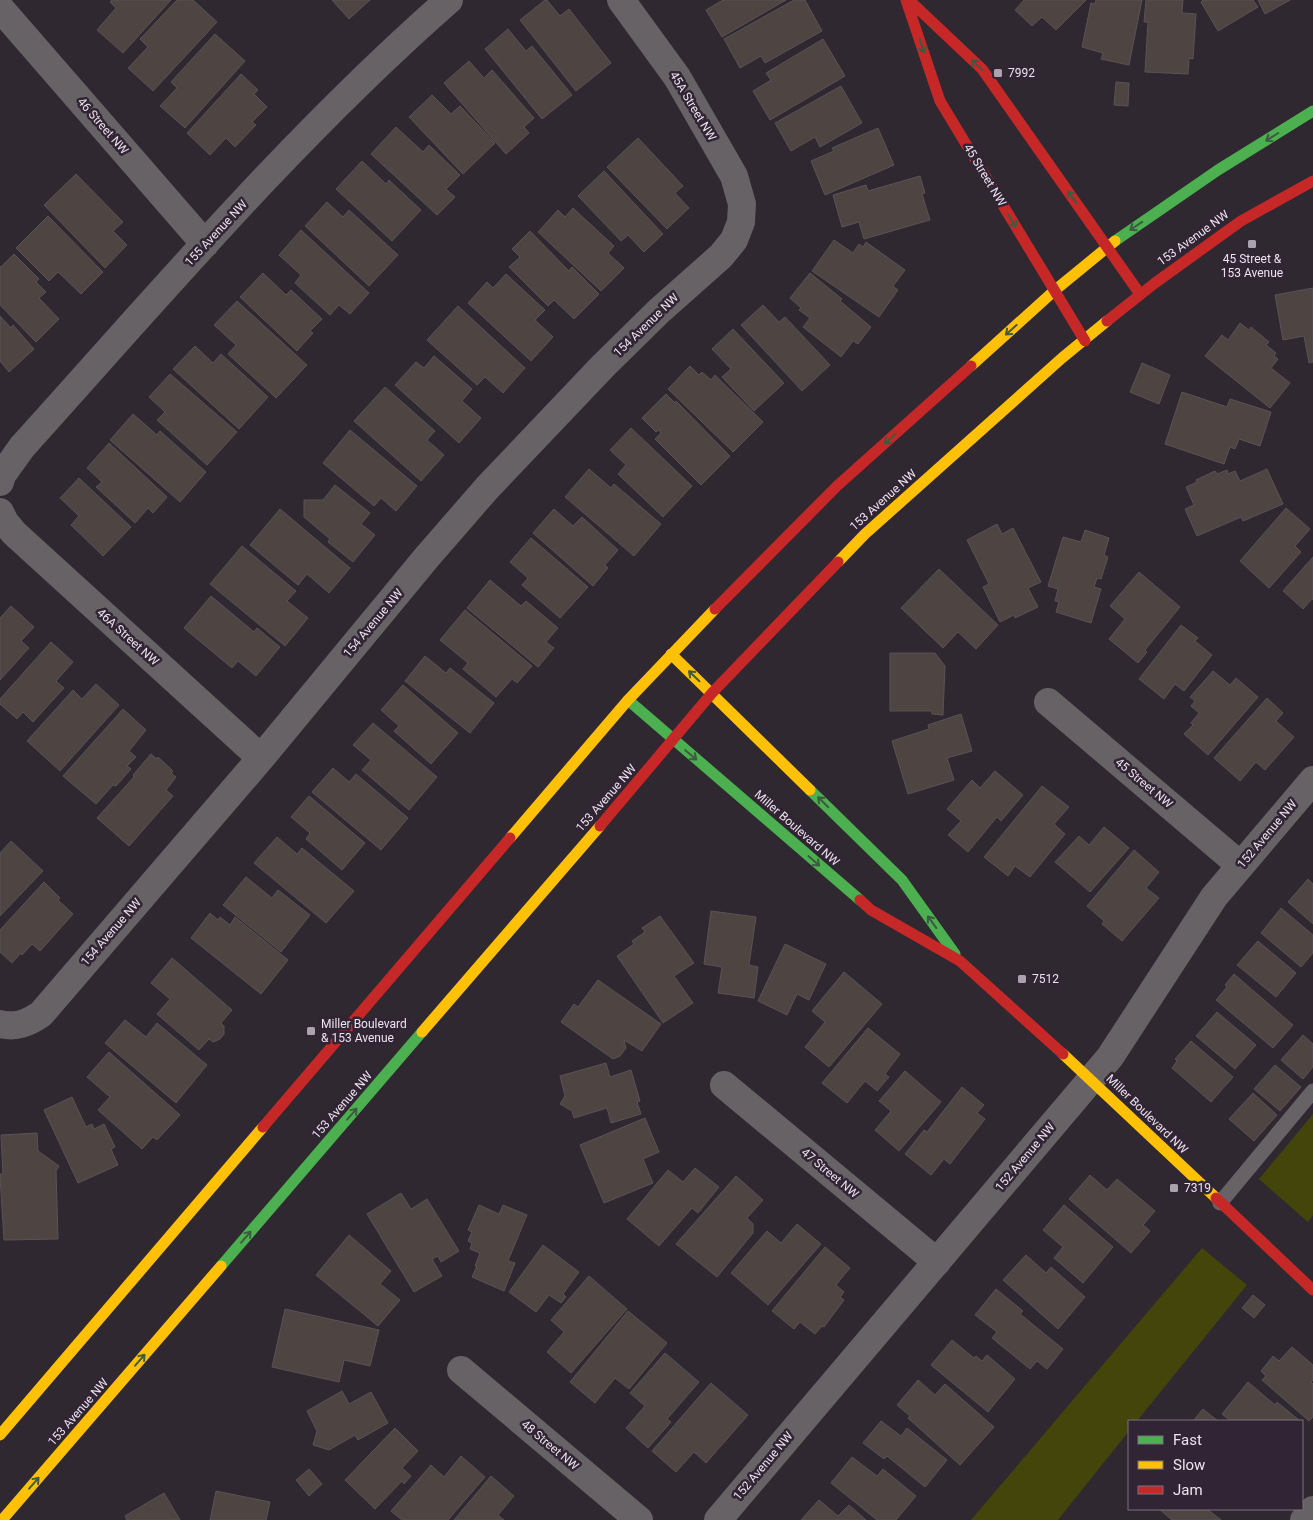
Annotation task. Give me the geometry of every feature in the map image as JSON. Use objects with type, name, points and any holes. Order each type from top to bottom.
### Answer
[{"type":"main road","name":"45 Street NW","points":[[908,0],[982,69],[1140,294]]},
{"type":"main road","name":"45 Street NW","points":[[908,0],[940,101],[1085,341]]},
{"type":"main road","points":[[0,1435],[628,700],[757,565],[837,486],[1054,291],[1107,247],[1218,170],[1313,111]]},
{"type":"main road","name":"153 Avenue NW","points":[[2,1520],[712,693],[865,534],[1062,358],[1140,294],[1241,221],[1313,180]]},
{"type":"main road","name":"Miller Boulevard NW","points":[[671,654],[902,880],[960,962]]},
{"type":"main road","name":"Miller Boulevard NW","points":[[628,700],[872,910],[960,962],[1091,1080],[1313,1290]]},
{"type":"street","name":"155 Avenue NW","points":[[0,482],[2,475],[22,447],[205,244],[339,102],[395,48],[449,0]]},
{"type":"street","name":"45A Street NW","points":[[621,0],[677,77],[734,176],[742,204],[741,222]]},
{"type":"street","name":"46 Street NW","points":[[0,8],[205,244]]},
{"type":"street","name":"154 Avenue NW","points":[[5,1026],[29,1022],[41,1014],[261,758],[427,557],[487,488],[610,359],[659,311],[721,256],[734,240],[741,222]]},
{"type":"street","name":"46A Street NW","points":[[0,512],[14,534],[261,758]]},
{"type":"street","name":"45 Street NW","points":[[1048,702],[1240,865]]},
{"type":"street","name":"152 Avenue NW","points":[[718,1520],[1091,1080],[1119,1045],[1200,917],[1240,865],[1313,780]]},
{"type":"street","name":"47 Street NW","points":[[724,1085],[937,1262]]},
{"type":"street","name":"48 Street NW","points":[[461,1370],[638,1520]]},
{"type":"street","points":[[1304,1520],[1313,1510]]},
{"type":"lane","points":[[1220,1203],[1313,1091]]},
{"type":"shaded area","points":[[1313,1114],[1313,1215],[1308,1222],[1259,1179]]},
{"type":"shaded area","points":[[1202,1248],[1247,1285],[1138,1420],[1128,1420],[1128,1432],[1058,1520],[971,1520]]},
{"type":"building","points":[[112,0],[171,0],[123,53],[97,30],[116,8],[110,2]]},
{"type":"building","points":[[177,0],[193,0],[217,22],[153,91],[128,68],[148,47],[140,39]]},
{"type":"building","points":[[332,0],[370,0],[349,19]]},
{"type":"building","points":[[545,0],[560,16],[569,9],[611,63],[576,91],[520,20]]},
{"type":"building","points":[[723,0],[786,0],[722,37],[706,10]]},
{"type":"building","points":[[794,0],[805,0],[822,31],[765,63],[761,56],[740,68],[724,39]]},
{"type":"building","points":[[1024,0],[1086,0],[1056,30],[1042,17],[1032,26],[1015,10]]},
{"type":"building","points":[[1096,0],[1142,0],[1129,65],[1101,59],[1103,53],[1082,47],[1091,3],[1095,4]]},
{"type":"building","points":[[1146,0],[1183,0],[1182,13],[1196,14],[1193,59],[1189,58],[1188,74],[1145,72],[1148,22],[1144,22]]},
{"type":"building","points":[[1203,0],[1253,0],[1258,7],[1218,31],[1201,2]]},
{"type":"building","points":[[1258,0],[1290,0],[1265,14]]},
{"type":"building","points":[[508,29],[526,51],[532,46],[572,95],[542,119],[485,49]]},
{"type":"building","points":[[215,34],[245,61],[185,128],[160,106],[177,88],[171,82]]},
{"type":"building","points":[[823,39],[845,76],[770,120],[753,91],[771,80],[766,73]]},
{"type":"building","points":[[469,61],[484,78],[492,70],[534,118],[524,127],[529,133],[506,154],[444,83]]},
{"type":"building","points":[[241,74],[258,90],[254,94],[267,107],[252,122],[256,125],[235,147],[226,138],[210,155],[187,133]]},
{"type":"building","points":[[1116,82],[1129,83],[1128,106],[1114,105]]},
{"type":"building","points":[[841,86],[862,123],[820,147],[815,137],[791,151],[775,123]]},
{"type":"building","points":[[432,95],[451,114],[460,106],[495,143],[463,174],[409,117]]},
{"type":"building","points":[[396,127],[423,152],[429,145],[460,175],[446,189],[455,197],[437,215],[371,154]]},
{"type":"building","points":[[878,128],[894,165],[825,195],[811,161],[834,151],[832,148]]},
{"type":"building","points":[[638,138],[683,186],[675,193],[689,208],[667,229],[607,167]]},
{"type":"building","points":[[362,161],[386,184],[389,180],[421,210],[392,241],[336,189]]},
{"type":"building","points":[[604,171],[663,234],[644,252],[628,235],[621,241],[578,196]]},
{"type":"building","points":[[76,174],[123,222],[113,231],[127,245],[105,268],[44,205]]},
{"type":"building","points":[[920,176],[925,193],[922,194],[930,220],[864,239],[859,222],[842,227],[833,195],[866,185],[868,191]]},
{"type":"building","points":[[327,202],[343,217],[349,210],[398,255],[369,286],[305,226]]},
{"type":"building","points":[[573,208],[614,246],[608,253],[624,268],[601,291],[538,232],[558,210],[565,217]]},
{"type":"building","points":[[48,216],[103,272],[81,294],[58,272],[49,281],[16,248]]},
{"type":"building","points":[[301,230],[369,293],[350,314],[339,305],[330,315],[295,283],[301,275],[279,255]]},
{"type":"building","points":[[530,231],[569,271],[572,267],[599,294],[574,319],[554,300],[548,306],[509,267],[520,257],[512,249]]},
{"type":"building","points":[[834,240],[853,253],[859,244],[863,247],[866,242],[905,270],[893,286],[898,290],[879,317],[812,271]]},
{"type":"building","points":[[14,254],[39,279],[36,282],[46,292],[39,298],[59,319],[36,342],[0,305],[0,266]]},
{"type":"building","points":[[263,273],[286,295],[291,290],[322,319],[310,331],[313,333],[297,351],[240,297]]},
{"type":"building","points":[[810,273],[842,299],[840,301],[871,327],[858,344],[853,341],[841,357],[803,327],[810,318],[799,310],[801,308],[790,298]]},
{"type":"building","points":[[506,274],[545,310],[535,320],[553,337],[531,361],[468,303],[487,282],[493,288]]},
{"type":"building","points":[[1313,288],[1313,362],[1309,363],[1304,336],[1283,340],[1275,295]]},
{"type":"building","points":[[237,301],[307,365],[276,398],[228,354],[236,345],[214,325]]},
{"type":"building","points":[[763,305],[779,322],[785,317],[830,365],[802,391],[741,325]]},
{"type":"building","points":[[458,306],[525,368],[503,393],[485,377],[477,385],[427,340]]},
{"type":"building","points":[[0,316],[11,328],[13,325],[34,349],[9,372],[0,361]]},
{"type":"building","points":[[1240,323],[1249,330],[1251,327],[1269,342],[1266,345],[1276,353],[1274,356],[1278,359],[1271,368],[1290,383],[1270,408],[1205,356],[1222,335],[1228,340]]},
{"type":"building","points":[[733,329],[784,383],[754,411],[722,377],[731,369],[712,349]]},
{"type":"building","points":[[195,346],[213,363],[221,354],[268,397],[239,429],[173,369]]},
{"type":"building","points":[[434,356],[472,389],[462,401],[481,418],[459,443],[395,385],[416,362],[424,368]]},
{"type":"building","points":[[1142,363],[1170,375],[1159,404],[1130,392]]},
{"type":"building","points":[[690,366],[699,375],[702,372],[711,380],[715,375],[763,422],[733,452],[668,389]]},
{"type":"building","points":[[170,374],[237,432],[207,465],[157,420],[165,412],[149,397]]},
{"type":"building","points":[[385,387],[435,431],[427,440],[444,455],[421,481],[354,421]]},
{"type":"building","points":[[1182,392],[1227,407],[1230,399],[1271,412],[1260,446],[1239,439],[1235,449],[1230,447],[1224,464],[1165,444]]},
{"type":"building","points":[[666,394],[675,403],[676,401],[730,456],[701,485],[655,439],[661,433],[659,430],[656,432],[642,418]]},
{"type":"building","points":[[133,414],[157,435],[160,431],[206,472],[180,502],[110,440]]},
{"type":"building","points":[[631,428],[692,486],[663,517],[618,474],[626,465],[610,450]]},
{"type":"building","points":[[350,430],[417,486],[396,511],[381,498],[374,506],[323,463]]},
{"type":"building","points":[[109,443],[167,497],[153,513],[148,508],[135,523],[96,487],[102,482],[87,468]]},
{"type":"building","points":[[589,469],[611,488],[614,484],[661,524],[634,556],[565,497]]},
{"type":"building","points":[[1267,469],[1283,504],[1243,521],[1241,517],[1197,536],[1185,509],[1194,505],[1186,487],[1215,471],[1217,474],[1227,470],[1228,474],[1235,471],[1240,481]]},
{"type":"building","points":[[79,478],[131,527],[103,556],[71,525],[79,516],[60,498]]},
{"type":"building","points":[[335,485],[370,513],[361,524],[375,535],[353,562],[328,542],[330,539],[304,517],[304,500],[323,500]]},
{"type":"building","points":[[1286,508],[1310,529],[1295,546],[1301,552],[1269,588],[1240,561]]},
{"type":"building","points":[[280,509],[350,568],[329,593],[307,574],[298,585],[250,545]]},
{"type":"building","points":[[554,509],[573,526],[582,517],[618,550],[605,565],[608,568],[593,586],[533,533]]},
{"type":"building","points":[[997,524],[1002,534],[1013,528],[1041,582],[1028,588],[1038,607],[1015,618],[1014,615],[1000,622],[983,587],[989,584],[967,540]]},
{"type":"building","points":[[1085,530],[1109,538],[1104,555],[1108,557],[1101,579],[1097,578],[1094,587],[1101,589],[1091,623],[1056,612],[1059,602],[1055,601],[1058,589],[1048,586],[1063,537],[1081,542]]},
{"type":"building","points":[[531,538],[588,587],[560,618],[522,585],[528,578],[510,562]]},
{"type":"building","points":[[242,546],[296,591],[287,601],[308,618],[285,646],[210,584]]},
{"type":"building","points":[[1313,557],[1313,600],[1303,609],[1283,591]]},
{"type":"building","points":[[939,569],[998,625],[976,649],[958,632],[943,648],[901,608]]},
{"type":"building","points":[[1139,572],[1180,607],[1145,650],[1147,652],[1138,663],[1109,639],[1125,619],[1110,606]]},
{"type":"building","points":[[490,580],[521,606],[526,601],[558,628],[546,642],[554,648],[538,667],[467,608]]},
{"type":"building","points":[[211,596],[254,632],[257,628],[280,647],[256,676],[238,661],[232,668],[184,628]]},
{"type":"building","points":[[11,606],[34,627],[21,641],[29,648],[0,680],[0,618]]},
{"type":"building","points":[[465,610],[532,666],[517,683],[512,679],[496,697],[463,669],[468,663],[440,640]]},
{"type":"building","points":[[1181,625],[1198,638],[1195,641],[1212,655],[1184,691],[1175,684],[1164,699],[1139,679]]},
{"type":"building","points":[[51,642],[73,662],[56,681],[64,688],[33,722],[23,712],[17,719],[0,704],[0,699]]},
{"type":"building","points":[[890,653],[935,653],[945,666],[943,715],[932,714],[932,711],[890,711]]},
{"type":"building","points":[[425,656],[446,673],[450,668],[494,703],[470,733],[405,681]]},
{"type":"building","points":[[1213,671],[1230,685],[1236,678],[1258,697],[1208,755],[1184,734],[1193,725],[1191,723],[1199,713],[1191,706],[1195,701],[1190,697]]},
{"type":"building","points":[[96,684],[119,705],[60,771],[27,741],[73,690],[82,699]]},
{"type":"building","points":[[403,685],[458,733],[431,764],[394,731],[399,726],[381,710]]},
{"type":"building","points":[[1267,698],[1283,713],[1276,721],[1294,737],[1265,770],[1256,762],[1240,781],[1214,758]]},
{"type":"building","points":[[123,709],[146,730],[129,751],[136,757],[127,766],[131,769],[96,804],[63,776]]},
{"type":"building","points":[[961,714],[972,751],[947,758],[954,780],[908,794],[892,741],[929,729],[928,725]]},
{"type":"building","points":[[373,723],[437,777],[409,810],[362,770],[371,760],[353,745]]},
{"type":"building","points":[[151,754],[157,759],[158,757],[173,771],[171,773],[176,777],[166,790],[173,796],[129,846],[97,818],[134,777],[133,775]]},
{"type":"building","points":[[333,768],[349,782],[356,774],[408,818],[381,850],[312,792]]},
{"type":"building","points":[[995,771],[1023,795],[1001,821],[997,817],[968,852],[948,835],[961,821],[947,809],[972,780],[980,788]]},
{"type":"building","points":[[1042,786],[1069,807],[1054,824],[1065,834],[1030,877],[1015,866],[1008,876],[984,857]]},
{"type":"building","points":[[309,796],[365,843],[342,870],[306,839],[310,833],[291,817]]},
{"type":"building","points":[[1104,827],[1129,848],[1090,892],[1055,862],[1079,836],[1089,845]]},
{"type":"building","points":[[277,837],[297,854],[302,848],[354,891],[326,923],[254,863]]},
{"type":"building","points":[[11,841],[43,871],[0,916],[0,853]]},
{"type":"building","points":[[1134,850],[1159,872],[1146,888],[1159,898],[1122,941],[1102,924],[1104,921],[1087,906]]},
{"type":"building","points":[[246,877],[272,898],[278,890],[310,915],[281,952],[223,905]]},
{"type":"building","points":[[1308,879],[1313,884],[1313,924],[1288,902]]},
{"type":"building","points":[[44,882],[60,898],[58,900],[73,914],[40,951],[32,944],[12,963],[0,952],[0,930]]},
{"type":"building","points":[[1281,908],[1313,935],[1313,953],[1301,967],[1261,933]]},
{"type":"building","points":[[711,911],[756,917],[749,965],[758,967],[754,998],[718,993],[722,967],[704,964]]},
{"type":"building","points":[[210,913],[218,920],[220,917],[230,925],[235,917],[288,960],[261,994],[191,938]]},
{"type":"building","points":[[660,916],[694,963],[674,976],[693,1003],[663,1023],[617,956],[634,944],[632,941],[645,932],[642,928]]},
{"type":"building","points":[[1258,941],[1296,973],[1276,997],[1237,965]]},
{"type":"building","points":[[785,944],[826,964],[809,1000],[797,994],[787,1015],[758,1001]]},
{"type":"building","points":[[172,958],[232,1010],[221,1023],[224,1026],[224,1034],[220,1039],[213,1042],[209,1039],[199,1050],[157,1014],[170,999],[151,983]]},
{"type":"building","points":[[844,972],[882,1004],[829,1067],[805,1047],[825,1022],[812,1011]]},
{"type":"building","points":[[1234,974],[1293,1025],[1273,1048],[1216,1000],[1227,987],[1225,985]]},
{"type":"building","points":[[598,980],[661,1024],[642,1051],[624,1040],[626,1048],[620,1056],[613,1059],[561,1022],[574,1004],[578,1007]]},
{"type":"building","points":[[1217,1012],[1256,1045],[1235,1069],[1196,1036]]},
{"type":"building","points":[[125,1020],[146,1037],[157,1023],[207,1065],[176,1103],[105,1043]]},
{"type":"building","points":[[868,1028],[900,1054],[885,1074],[889,1077],[877,1091],[865,1081],[847,1103],[822,1083]]},
{"type":"building","points":[[1303,1035],[1313,1044],[1313,1067],[1303,1079],[1281,1060]]},
{"type":"building","points":[[1191,1041],[1233,1077],[1211,1102],[1172,1068],[1177,1061],[1175,1059]]},
{"type":"building","points":[[109,1052],[180,1115],[157,1140],[153,1137],[142,1149],[98,1110],[110,1097],[87,1077]]},
{"type":"building","points":[[606,1063],[610,1077],[631,1070],[640,1101],[637,1102],[641,1114],[611,1123],[607,1108],[574,1118],[572,1111],[560,1104],[565,1096],[560,1076]]},
{"type":"building","points":[[1275,1065],[1301,1087],[1280,1111],[1254,1089]]},
{"type":"building","points":[[905,1071],[941,1102],[899,1151],[875,1130],[891,1111],[879,1101]]},
{"type":"building","points":[[962,1087],[984,1105],[977,1113],[985,1119],[950,1164],[944,1159],[931,1175],[905,1154],[924,1130],[927,1132]]},
{"type":"building","points":[[1253,1093],[1277,1115],[1254,1141],[1229,1119]]},
{"type":"building","points":[[72,1097],[86,1127],[92,1124],[94,1129],[104,1124],[115,1147],[111,1149],[118,1165],[78,1183],[44,1110]]},
{"type":"building","points":[[645,1118],[659,1152],[643,1159],[653,1183],[604,1203],[580,1145]]},
{"type":"building","points":[[37,1133],[38,1151],[59,1166],[56,1171],[58,1239],[4,1240],[0,1176],[0,1174],[3,1174],[1,1135]]},
{"type":"building","points":[[695,1168],[719,1187],[698,1213],[692,1208],[659,1246],[627,1219],[668,1170],[683,1182]]},
{"type":"building","points":[[1090,1175],[1107,1190],[1117,1179],[1155,1211],[1143,1225],[1150,1231],[1131,1253],[1069,1199]]},
{"type":"building","points":[[736,1176],[763,1200],[747,1218],[753,1224],[753,1233],[717,1277],[676,1244]]},
{"type":"building","points":[[401,1193],[411,1209],[427,1199],[459,1251],[441,1262],[438,1256],[432,1259],[442,1276],[414,1292],[367,1214]]},
{"type":"building","points":[[479,1205],[499,1214],[503,1205],[527,1215],[508,1261],[515,1263],[504,1291],[472,1277],[480,1253],[470,1249],[472,1243],[468,1241],[472,1232],[468,1230]]},
{"type":"building","points":[[1064,1205],[1113,1247],[1083,1283],[1054,1258],[1063,1247],[1043,1230]]},
{"type":"building","points":[[797,1224],[821,1244],[768,1305],[731,1273],[767,1231],[781,1243]]},
{"type":"building","points":[[349,1235],[391,1271],[380,1284],[400,1300],[378,1326],[316,1275]]},
{"type":"building","points":[[543,1245],[579,1272],[563,1294],[566,1297],[561,1303],[549,1295],[536,1312],[509,1292]]},
{"type":"building","points":[[825,1247],[850,1268],[836,1285],[844,1292],[840,1297],[844,1300],[824,1327],[822,1326],[815,1334],[800,1322],[794,1329],[772,1311]]},
{"type":"building","points":[[1026,1255],[1046,1273],[1051,1267],[1085,1297],[1058,1329],[1003,1280]]},
{"type":"building","points":[[589,1276],[627,1309],[571,1373],[547,1352],[564,1332],[551,1320]]},
{"type":"building","points":[[996,1289],[1023,1311],[1020,1314],[1063,1349],[1047,1369],[1037,1361],[1030,1369],[992,1338],[997,1332],[975,1315]]},
{"type":"building","points":[[1253,1295],[1265,1305],[1254,1318],[1242,1308]]},
{"type":"building","points":[[285,1309],[379,1330],[370,1366],[344,1360],[339,1382],[272,1367]]},
{"type":"building","points":[[628,1311],[667,1343],[629,1389],[615,1378],[595,1403],[570,1382]]},
{"type":"building","points":[[952,1340],[974,1358],[976,1356],[982,1361],[987,1355],[1015,1379],[988,1412],[931,1365]]},
{"type":"building","points":[[1292,1347],[1313,1365],[1313,1380],[1311,1382],[1313,1384],[1313,1417],[1309,1421],[1262,1380],[1266,1376],[1261,1371],[1273,1356],[1279,1361]]},
{"type":"building","points":[[665,1353],[699,1382],[667,1419],[671,1422],[648,1448],[626,1428],[645,1406],[630,1393]]},
{"type":"building","points":[[918,1380],[935,1395],[945,1384],[994,1427],[960,1465],[908,1418],[910,1416],[897,1405]]},
{"type":"building","points":[[1248,1382],[1275,1405],[1277,1402],[1299,1420],[1230,1420],[1222,1414]]},
{"type":"building","points":[[711,1383],[748,1415],[706,1463],[694,1452],[676,1472],[652,1451]]},
{"type":"building","points":[[342,1391],[349,1404],[371,1392],[388,1423],[358,1440],[355,1435],[329,1450],[313,1445],[317,1431],[307,1411]]},
{"type":"building","points":[[1203,1409],[1217,1420],[1194,1420]]},
{"type":"building","points":[[881,1421],[901,1436],[907,1428],[947,1460],[925,1487],[887,1456],[884,1459],[863,1443]]},
{"type":"building","points":[[395,1428],[418,1451],[402,1468],[411,1476],[404,1484],[402,1481],[375,1509],[345,1480]]},
{"type":"building","points":[[461,1456],[485,1477],[448,1520],[402,1520],[391,1511],[431,1465],[444,1477]]},
{"type":"building","points":[[852,1457],[877,1476],[883,1469],[916,1496],[896,1520],[877,1520],[831,1483]]},
{"type":"building","points":[[309,1469],[322,1484],[309,1496],[296,1480]]},
{"type":"building","points":[[491,1476],[514,1496],[498,1515],[504,1520],[454,1520]]},
{"type":"building","points":[[216,1491],[270,1502],[266,1520],[210,1520]]},
{"type":"building","points":[[164,1493],[180,1520],[127,1520],[125,1516]]},
{"type":"building","points":[[819,1500],[838,1516],[849,1505],[866,1520],[801,1520]]},
{"type":"building","points":[[1160,1510],[1208,1510],[1221,1520],[1172,1520]]},
{"type":"traffic: fast","points":[[1115,241],[1218,170],[1313,111]]},
{"type":"traffic: fast","points":[[628,700],[860,900]]},
{"type":"traffic: fast","points":[[810,790],[902,880],[955,954]]},
{"type":"traffic: fast","points":[[221,1266],[422,1032]]},
{"type":"traffic: slow","points":[[971,366],[1054,291],[1115,241]]},
{"type":"traffic: slow","points":[[838,562],[865,534],[1062,358],[1107,321]]},
{"type":"traffic: slow","points":[[510,838],[628,700],[715,609]]},
{"type":"traffic: slow","points":[[671,654],[810,790]]},
{"type":"traffic: slow","points":[[422,1032],[600,826]]},
{"type":"traffic: slow","points":[[1063,1054],[1216,1198]]},
{"type":"traffic: slow","points":[[0,1435],[263,1127]]},
{"type":"traffic: slow","points":[[2,1520],[221,1266]]},
{"type":"traffic: jam","points":[[906,0],[940,101],[1085,341]]},
{"type":"traffic: jam","points":[[909,0],[982,69],[1140,294]]},
{"type":"traffic: jam","points":[[1107,321],[1155,283],[1241,221],[1313,181]]},
{"type":"traffic: jam","points":[[715,609],[837,486],[971,366]]},
{"type":"traffic: jam","points":[[600,826],[712,693],[838,562]]},
{"type":"traffic: jam","points":[[263,1127],[510,838]]},
{"type":"traffic: jam","points":[[860,900],[871,910],[960,961],[1063,1054]]},
{"type":"traffic: jam","points":[[1216,1198],[1313,1290]]},
{"type":"place","name":"7992","points":[[998,73]]},
{"type":"place","name":"45 Street & 153 Avenue","points":[[1252,244]]},
{"type":"place","name":"7512","points":[[1022,979]]},
{"type":"place","name":"Miller Boulevard & 153 Avenue","points":[[311,1031]]},
{"type":"place","name":"7319","points":[[1174,1188]]}]
